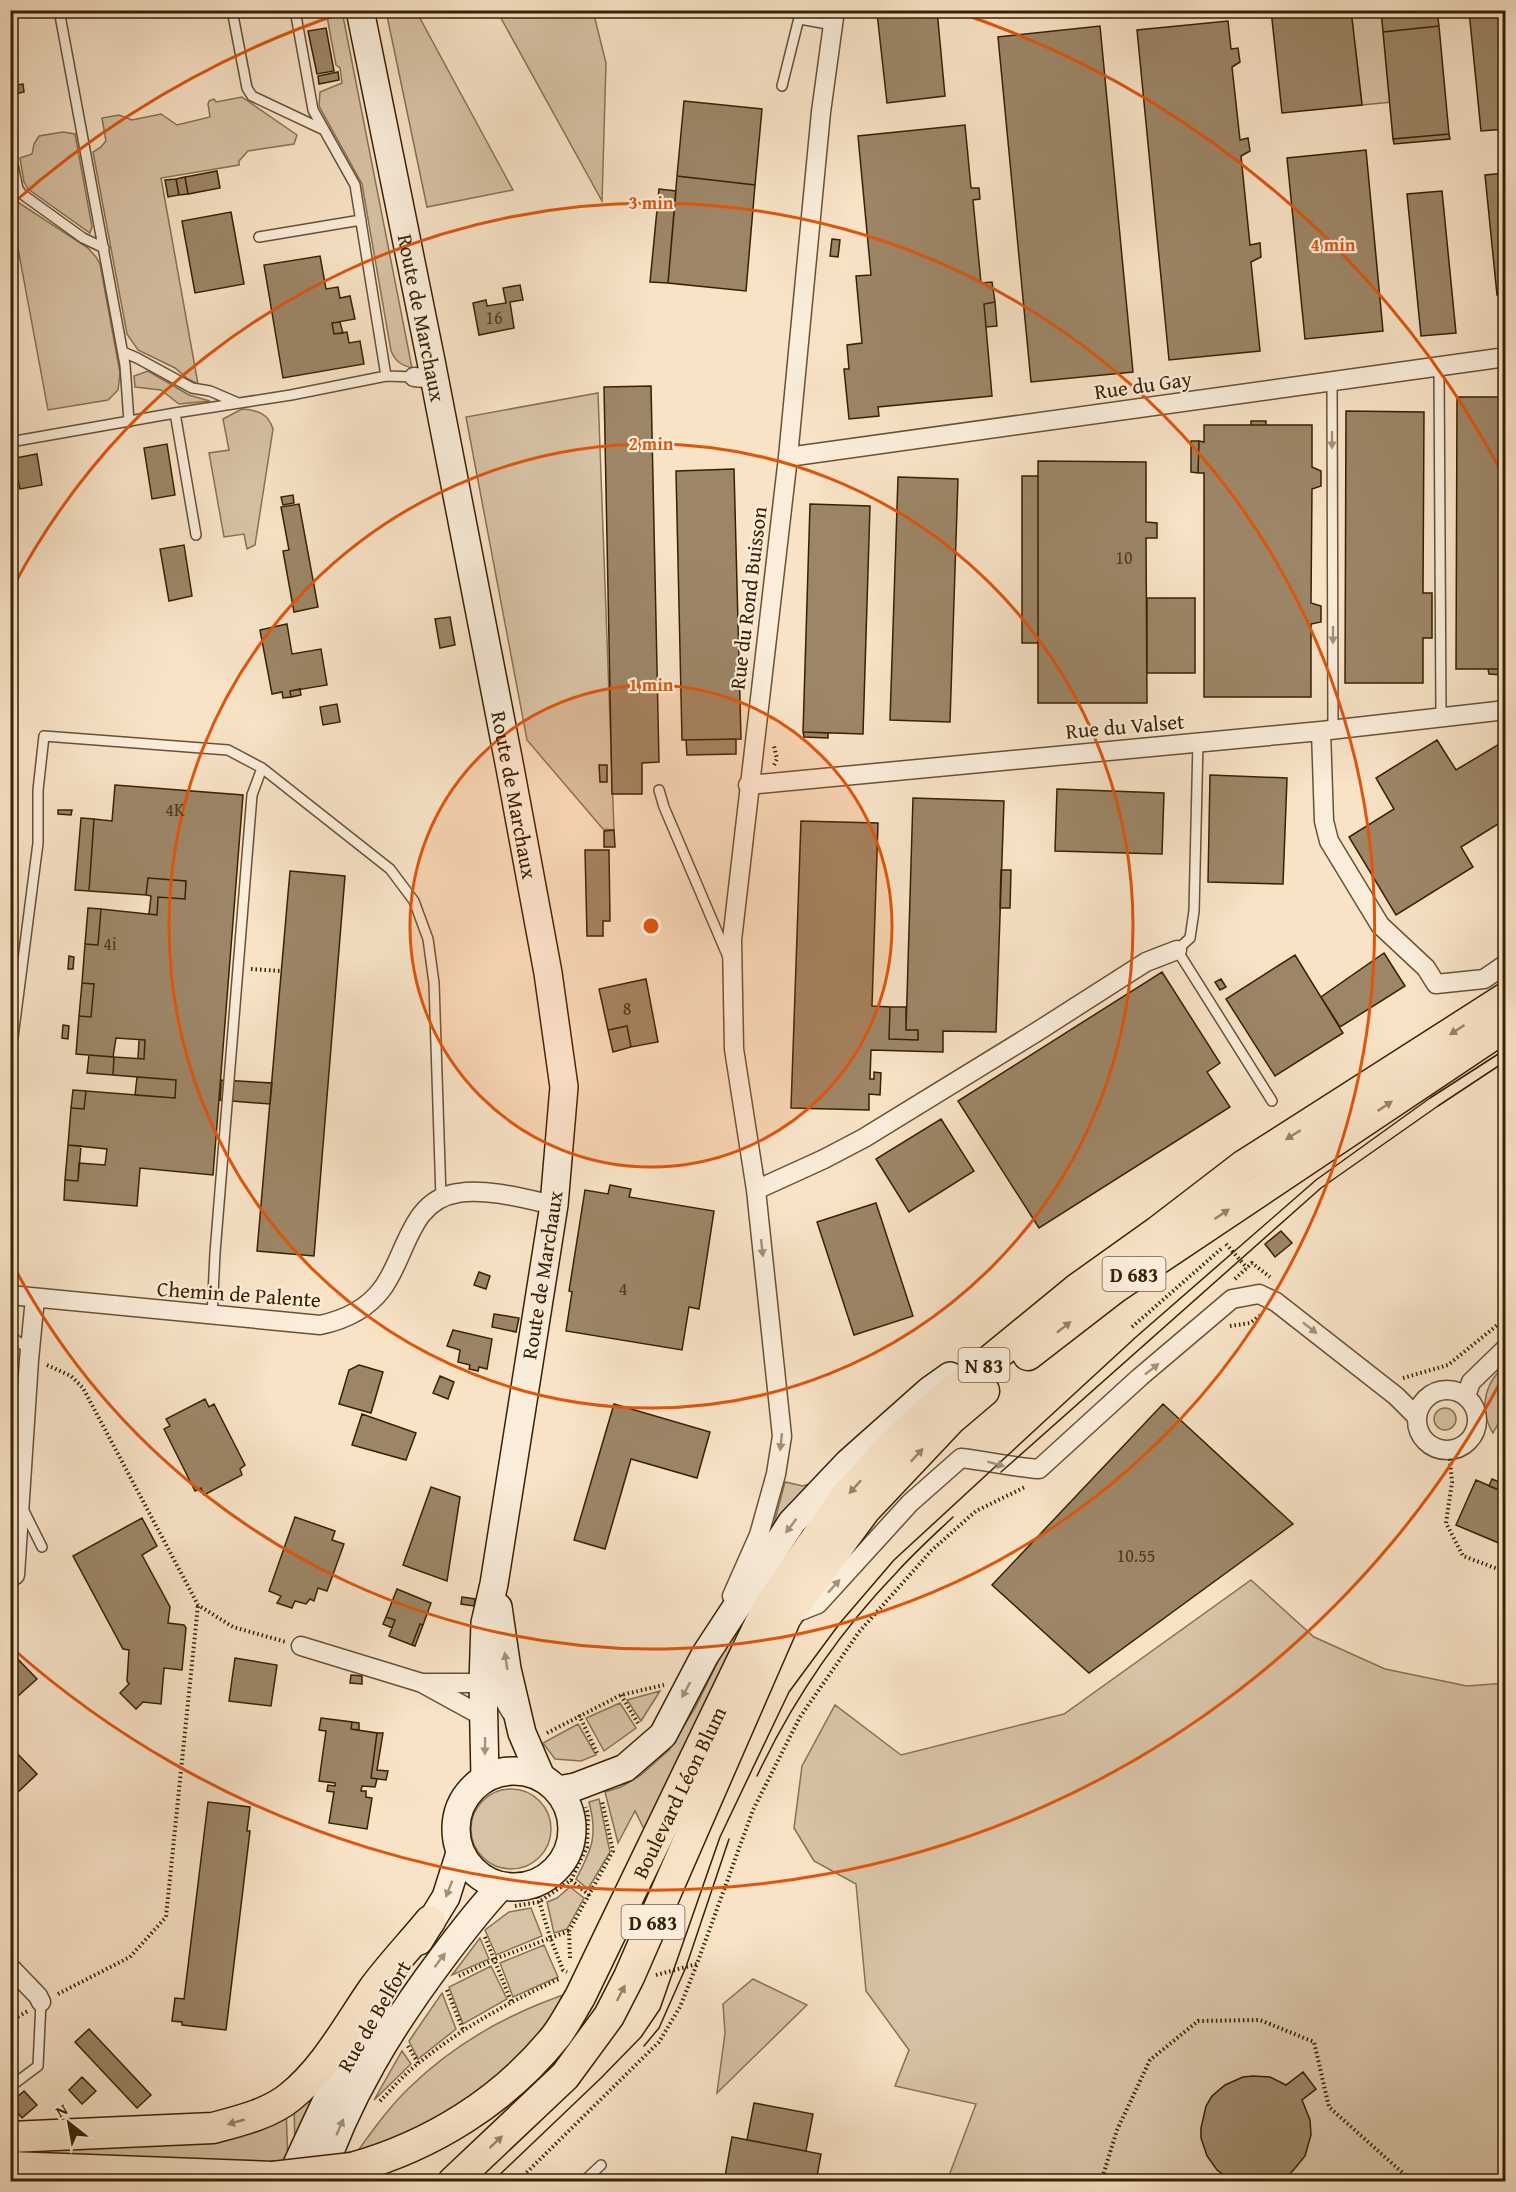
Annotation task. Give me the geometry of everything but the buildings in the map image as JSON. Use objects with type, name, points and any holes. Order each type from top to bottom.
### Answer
[{"type":"main road","name":"Route de Marchaux","points":[[360,10],[424,378],[548,973],[564,1087],[554,1205],[494,1584],[485,1623],[483,1683],[485,1778]]},
{"type":"main road","name":"D 683","points":[[549,1784],[575,1787],[625,1768],[663,1735],[705,1655],[792,1522],[848,1463],[929,1391],[1157,1232],[1243,1166],[1506,998]]},
{"type":"main road","name":"D 683","points":[[453,2181],[565,2076],[609,2016],[629,1977],[786,1617],[865,1510],[951,1419],[1007,1371],[1116,1287],[1506,1026]]},
{"type":"main road","name":"Boulevard Léon Blum","points":[[354,2175],[417,2145],[473,2114],[528,2068],[557,2034],[580,1997],[768,1607],[846,1497],[894,1443],[938,1403],[1077,1289]]},
{"type":"main road","name":"Route de Marchaux","points":[[494,1584],[507,1669],[549,1784]]},
{"type":"main road","name":"Boulevard Léon Blum","points":[[354,2175],[391,2172],[481,2123],[536,2078],[589,2009],[705,1765],[755,1666],[786,1617]]},
{"type":"main road","points":[[503,1771],[522,1771],[549,1784],[567,1805],[572,1821],[572,1838],[567,1855],[557,1869],[546,1878],[537,1893],[518,1887],[504,1897],[470,1868],[460,1853],[455,1837],[461,1803],[471,1789],[485,1778],[503,1771]]},
{"type":"main road","name":"Rue de Belfort","points":[[282,2179],[292,2173],[363,2031],[446,1898],[460,1853]]},
{"type":"main road","name":"Rue de Belfort","points":[[320,2181],[331,2145],[354,2095],[396,2024],[468,1924],[504,1897]]},
{"type":"main road","points":[[10,2137],[213,2128],[246,2119],[269,2109],[289,2098],[312,2074],[345,2034],[375,1988],[430,1921]]},
{"type":"main road","points":[[10,2167],[282,2179],[354,2175]]},
{"type":"main road","points":[[10,2181],[30,2181]]},
{"type":"street","name":"Rue du Rond Buisson","points":[[705,1655],[759,1535],[774,1484],[782,1436],[756,1190],[734,1049],[732,940],[748,785],[788,457],[821,112],[834,18]]},
{"type":"street","name":"Rue du Gay","points":[[788,457],[1506,357]]},
{"type":"street","name":"Rue du Valset","points":[[748,785],[1327,730],[1506,710]]},
{"type":"street","points":[[1327,730],[1324,820],[1329,841],[1380,925],[1426,968],[1436,984],[1484,979],[1506,964]]},
{"type":"street","points":[[756,1190],[864,1138],[1146,962],[1177,950]]},
{"type":"street","points":[[441,1198],[460,1192],[478,1192],[554,1205]]},
{"type":"street","name":"Chemin de Palente","points":[[10,1295],[320,1325],[336,1322],[367,1306],[382,1290],[410,1231],[424,1211],[441,1198]]},
{"type":"street","points":[[786,1617],[818,1604],[910,1503],[961,1458],[998,1463],[1007,1467],[1039,1469],[1140,1377],[1232,1299],[1259,1294],[1276,1302],[1396,1396],[1417,1417]]},
{"type":"street","points":[[15,1575],[35,1298]]},
{"type":"street","points":[[1466,1396],[1471,1382],[1506,1348]]},
{"type":"street","points":[[1452,1390],[1466,1396],[1476,1411],[1476,1429],[1466,1444],[1449,1450],[1432,1446],[1425,1441],[1420,1434],[1417,1417],[1423,1401],[1436,1392],[1452,1390]]},
{"type":"street","points":[[301,1646],[422,1683],[484,1717]]},
{"type":"street","points":[[422,1683],[483,1683],[492,1686],[501,1693],[530,1735]]},
{"type":"street","points":[[10,1967],[41,2002]]},
{"type":"lane","points":[[59,10],[123,352],[129,422]]},
{"type":"lane","points":[[232,10],[247,88],[252,96],[324,130]]},
{"type":"lane","points":[[295,10],[313,110],[355,184],[386,375]]},
{"type":"lane","points":[[782,86],[800,15],[834,18]]},
{"type":"lane","points":[[10,162],[13,165],[18,189],[22,194],[83,238],[104,248]]},
{"type":"lane","points":[[259,237],[361,219]]},
{"type":"lane","points":[[123,352],[192,388],[210,391],[239,403]]},
{"type":"lane","points":[[1439,366],[1441,717]]},
{"type":"lane","points":[[10,442],[386,375],[424,378]]},
{"type":"lane","points":[[1327,730],[1332,381]]},
{"type":"lane","points":[[175,413],[196,535]]},
{"type":"lane","points":[[10,1044],[13,1037],[38,843],[38,790],[44,736],[228,750],[262,768],[390,869],[414,901],[428,939],[434,983],[441,1198]]},
{"type":"lane","points":[[1198,742],[1194,911],[1190,938],[1177,950],[1272,1101]]},
{"type":"lane","points":[[212,1316],[215,1253],[252,795],[262,768]]},
{"type":"lane","points":[[659,790],[664,807],[732,967]]},
{"type":"lane","points":[[10,1336],[30,1350]]},
{"type":"lane","points":[[19,1501],[42,1547]]},
{"type":"lane","points":[[10,2087],[38,2066],[41,2002]]},
{"type":"lane","points":[[583,2181],[601,2165]]},
{"type":"path","points":[[238,967],[281,971]]},
{"type":"path","points":[[1132,1327],[1232,1239]]},
{"type":"path","points":[[1226,1244],[1247,1268]]},
{"type":"path","points":[[1225,1327],[1250,1323],[1264,1314]]},
{"type":"path","points":[[1395,1371],[1404,1378],[1448,1365],[1506,1318]]},
{"type":"path","points":[[45,1364],[71,1376],[83,1388],[198,1605],[233,1628],[301,1646]]},
{"type":"path","points":[[1449,1450],[1452,1482],[1446,1523],[1463,1556],[1506,1572]]},
{"type":"path","points":[[517,2181],[659,2042],[680,2007],[753,1810],[800,1717],[859,1632],[931,1551],[976,1511],[1033,1483]]},
{"type":"path","points":[[41,2002],[130,1957],[166,1917],[198,1605]]},
{"type":"path","points":[[530,1735],[621,1695],[674,1682]]},
{"type":"path","points":[[621,1695],[644,1732]]},
{"type":"path","points":[[579,1715],[602,1762]]},
{"type":"path","points":[[570,1974],[569,1931],[613,1851],[600,1795]]},
{"type":"path","points":[[504,1897],[537,1893],[570,1880],[586,1847],[588,1814],[584,1799]]},
{"type":"path","points":[[570,1880],[590,1896]]},
{"type":"path","points":[[537,1893],[563,1971],[570,1974]]},
{"type":"path","points":[[481,1928],[511,2001]]},
{"type":"path","points":[[454,1978],[495,1959],[569,1931]]},
{"type":"path","points":[[652,1976],[697,1964]]},
{"type":"path","points":[[376,2104],[418,2063],[463,2030],[511,2001],[570,1974]]},
{"type":"path","points":[[1101,2181],[1116,2130],[1150,2060],[1198,2021],[1260,2020],[1314,2042],[1329,2107],[1413,2181]]},
{"type":"path","points":[[404,2038],[418,2063]]},
{"type":"shaded area","points":[[326,11],[342,11],[412,368],[399,362],[391,351],[362,184],[319,106],[320,92],[342,83],[340,68],[336,65]]},
{"type":"shaded area","points":[[386,11],[416,11],[513,190],[427,207]]},
{"type":"shaded area","points":[[497,11],[593,11],[606,63],[602,201]]},
{"type":"shaded area","points":[[1351,11],[1382,11],[1392,102],[1362,105]]},
{"type":"shaded area","points":[[242,97],[297,135],[294,144],[248,151],[239,161],[239,165],[161,178],[198,384],[175,368],[138,350],[127,334],[93,152],[106,141],[102,118],[119,115],[132,120],[161,114],[177,125],[210,117],[209,101],[214,99],[216,102]]},
{"type":"shaded area","points":[[63,132],[75,134],[92,227],[90,233],[28,189],[24,182],[20,158],[32,154],[39,136]]},
{"type":"shaded area","points":[[10,187],[19,203],[88,248],[100,264],[120,373],[118,390],[108,400],[48,410],[11,211]]},
{"type":"shaded area","points":[[148,371],[189,395],[210,401],[179,404],[161,390],[135,387],[134,376]]},
{"type":"shaded area","points":[[598,393],[614,830],[603,829],[527,740],[466,417]]},
{"type":"shaded area","points":[[242,409],[261,413],[268,419],[273,429],[255,545],[247,549],[244,534],[224,537],[209,453],[229,450],[223,419]]},
{"type":"shaded area","points":[[1499,1371],[1505,1376],[1505,1411],[1493,1433],[1486,1417],[1485,1401],[1489,1385]]},
{"type":"shaded area","points":[[1441,1408],[1449,1408],[1456,1415],[1456,1423],[1449,1430],[1441,1430],[1434,1423],[1434,1415]]},
{"type":"shaded area","points":[[854,1463],[648,1837],[635,1811],[618,1843],[605,1792],[621,1787],[641,1775],[669,1750],[695,1708],[739,1619],[772,1565]]},
{"type":"shaded area","points":[[818,1481],[763,1550],[774,1524],[785,1482],[803,1486]]},
{"type":"shaded area","points":[[1251,1580],[1314,1637],[1385,1669],[1467,1686],[1505,1683],[1505,2181],[947,2181],[976,2104],[895,2086],[909,2050],[866,1991],[856,1884],[814,1861],[794,1828],[802,1766],[835,1705],[901,1755],[1064,1714]]},
{"type":"shaded area","points":[[660,1691],[641,1721],[627,1700]]},
{"type":"shaded area","points":[[620,1703],[636,1728],[604,1751],[586,1718]]},
{"type":"shaded area","points":[[578,1724],[596,1755],[581,1761],[555,1759],[543,1743]]},
{"type":"shaded area","points":[[511,1789],[526,1792],[539,1801],[548,1814],[551,1829],[548,1844],[539,1857],[526,1866],[511,1869],[496,1866],[483,1857],[474,1844],[471,1829],[474,1814],[483,1801],[496,1792]]},
{"type":"shaded area","points":[[599,1799],[610,1852],[588,1889],[576,1879],[592,1842],[593,1824],[589,1802]]},
{"type":"shaded area","points":[[570,1887],[584,1898],[567,1929],[554,1933],[547,1902],[557,1898]]},
{"type":"shaded area","points":[[531,1908],[542,1936],[496,1955],[485,1930],[509,1912]]},
{"type":"shaded area","points":[[480,1938],[489,1959],[452,1975]]},
{"type":"shaded area","points":[[544,1945],[558,1977],[513,1997],[500,1963]]},
{"type":"shaded area","points":[[491,1966],[507,1999],[463,2024],[449,1987]]},
{"type":"shaded area","points":[[753,1979],[807,2005],[717,2093],[725,2033],[723,2004]]},
{"type":"shaded area","points":[[575,1991],[554,2027],[478,2103],[354,2156],[401,2096],[446,2056],[508,2018]]},
{"type":"shaded area","points":[[442,1993],[456,2029],[418,2059],[409,2041]]},
{"type":"shaded area","points":[[402,2051],[411,2064],[374,2100]]},
{"type":"shaded area","points":[[334,2054],[295,2155],[294,2099]]},
{"type":"shaded area","points":[[286,2105],[288,2165],[11,2161],[11,2147]]},
{"type":"tram line","points":[[492,2182],[641,2037],[660,2009],[720,1837],[789,1692],[840,1623],[894,1560],[1136,1337],[1316,1180],[1430,1098],[1506,1049]]},
{"type":"tram line","points":[[1001,1472],[1321,1188],[1506,1061]]},
{"type":"tram line","points":[[757,1776],[802,1694],[837,1643],[856,1618],[910,1558],[953,1517]]},
{"type":"tram line","points":[[644,2046],[659,2028],[686,1967],[729,1839]]}]
